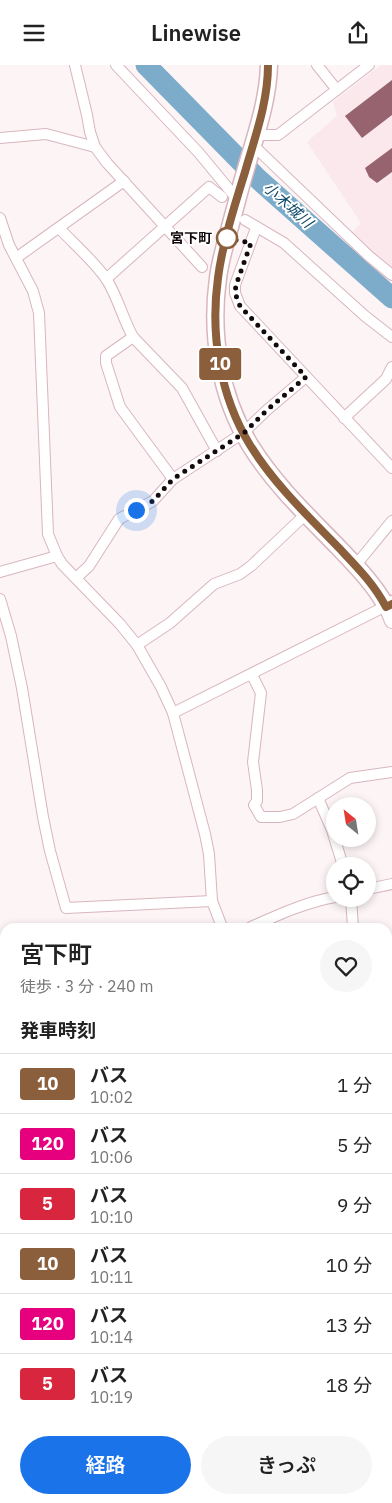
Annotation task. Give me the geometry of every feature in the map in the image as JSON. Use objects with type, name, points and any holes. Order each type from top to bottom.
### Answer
[{"type":"highway","points":[[268,65],[267,87],[253,145],[232,197],[218,277],[215,321],[219,361],[224,385],[231,408],[250,445],[273,479],[377,589],[390,610]]},
{"type":"street","points":[[75,65],[95,147],[202,267]]},
{"type":"street","points":[[116,65],[199,153],[232,197]]},
{"type":"street","points":[[317,65],[337,90]]},
{"type":"street","points":[[369,65],[278,135],[253,145],[370,257],[392,275]]},
{"type":"street","points":[[0,138],[46,134],[95,147]]},
{"type":"street","points":[[16,258],[124,181]]},
{"type":"street","points":[[106,279],[209,187],[232,197]]},
{"type":"street","points":[[0,218],[2,233],[33,291],[39,313],[48,534],[62,564],[138,645],[174,713],[209,854],[212,901],[220,923]]},
{"type":"street","points":[[245,220],[284,243],[365,316],[392,337]]},
{"type":"street","points":[[59,228],[106,279],[133,337],[182,388],[217,451]]},
{"type":"street","points":[[256,228],[236,285],[235,304],[392,468]]},
{"type":"street","points":[[133,337],[106,356],[108,373],[120,407],[173,479]]},
{"type":"street","points":[[344,418],[386,379],[392,367]]},
{"type":"street","points":[[76,578],[88,566],[119,519],[153,501],[173,479],[244,433],[267,410],[306,377]]},
{"type":"street","points":[[138,645],[170,623],[214,584],[240,574],[251,566],[306,513]]},
{"type":"street","points":[[355,566],[392,521]]},
{"type":"street","points":[[0,572],[57,556]]},
{"type":"street","points":[[0,599],[11,636],[22,688],[50,851],[66,908],[212,901]]},
{"type":"street","points":[[174,713],[390,610]]},
{"type":"street","points":[[252,675],[261,693],[253,762],[257,801],[254,805],[261,817],[280,817],[293,814],[350,778],[392,772]]},
{"type":"street","points":[[318,798],[332,830],[340,857]]},
{"type":"street","points":[[376,887],[392,884]]},
{"type":"street","points":[[259,923],[317,900],[326,898]]},
{"type":"street","points":[[352,907],[353,923]]},
{"type":"shaded area","points":[[381,65],[392,65],[392,270],[352,233],[361,223],[307,142],[337,116],[333,102]]},
{"type":"building","points":[[392,80],[392,115],[362,138],[345,116]]},
{"type":"building","points":[[392,148],[392,172],[377,183],[369,177],[365,168]]},
{"type":"waterway","name":"小木城川","points":[[146,65],[257,178],[392,298]]},
{"type":"bus line","name":"10","points":[[268,65],[264,106],[257,135],[238,194],[218,277],[215,321],[219,361],[224,385],[231,408],[250,445],[273,479],[370,581],[377,589],[386,607],[392,604]]},
{"type":"place","name":"宮下町","points":[[227,238]]},
{"type":"route","points":[[136,510],[153,501],[173,479],[244,433],[267,410],[306,377],[240,306],[235,293],[236,285],[239,272],[251,243],[227,238]]}]
